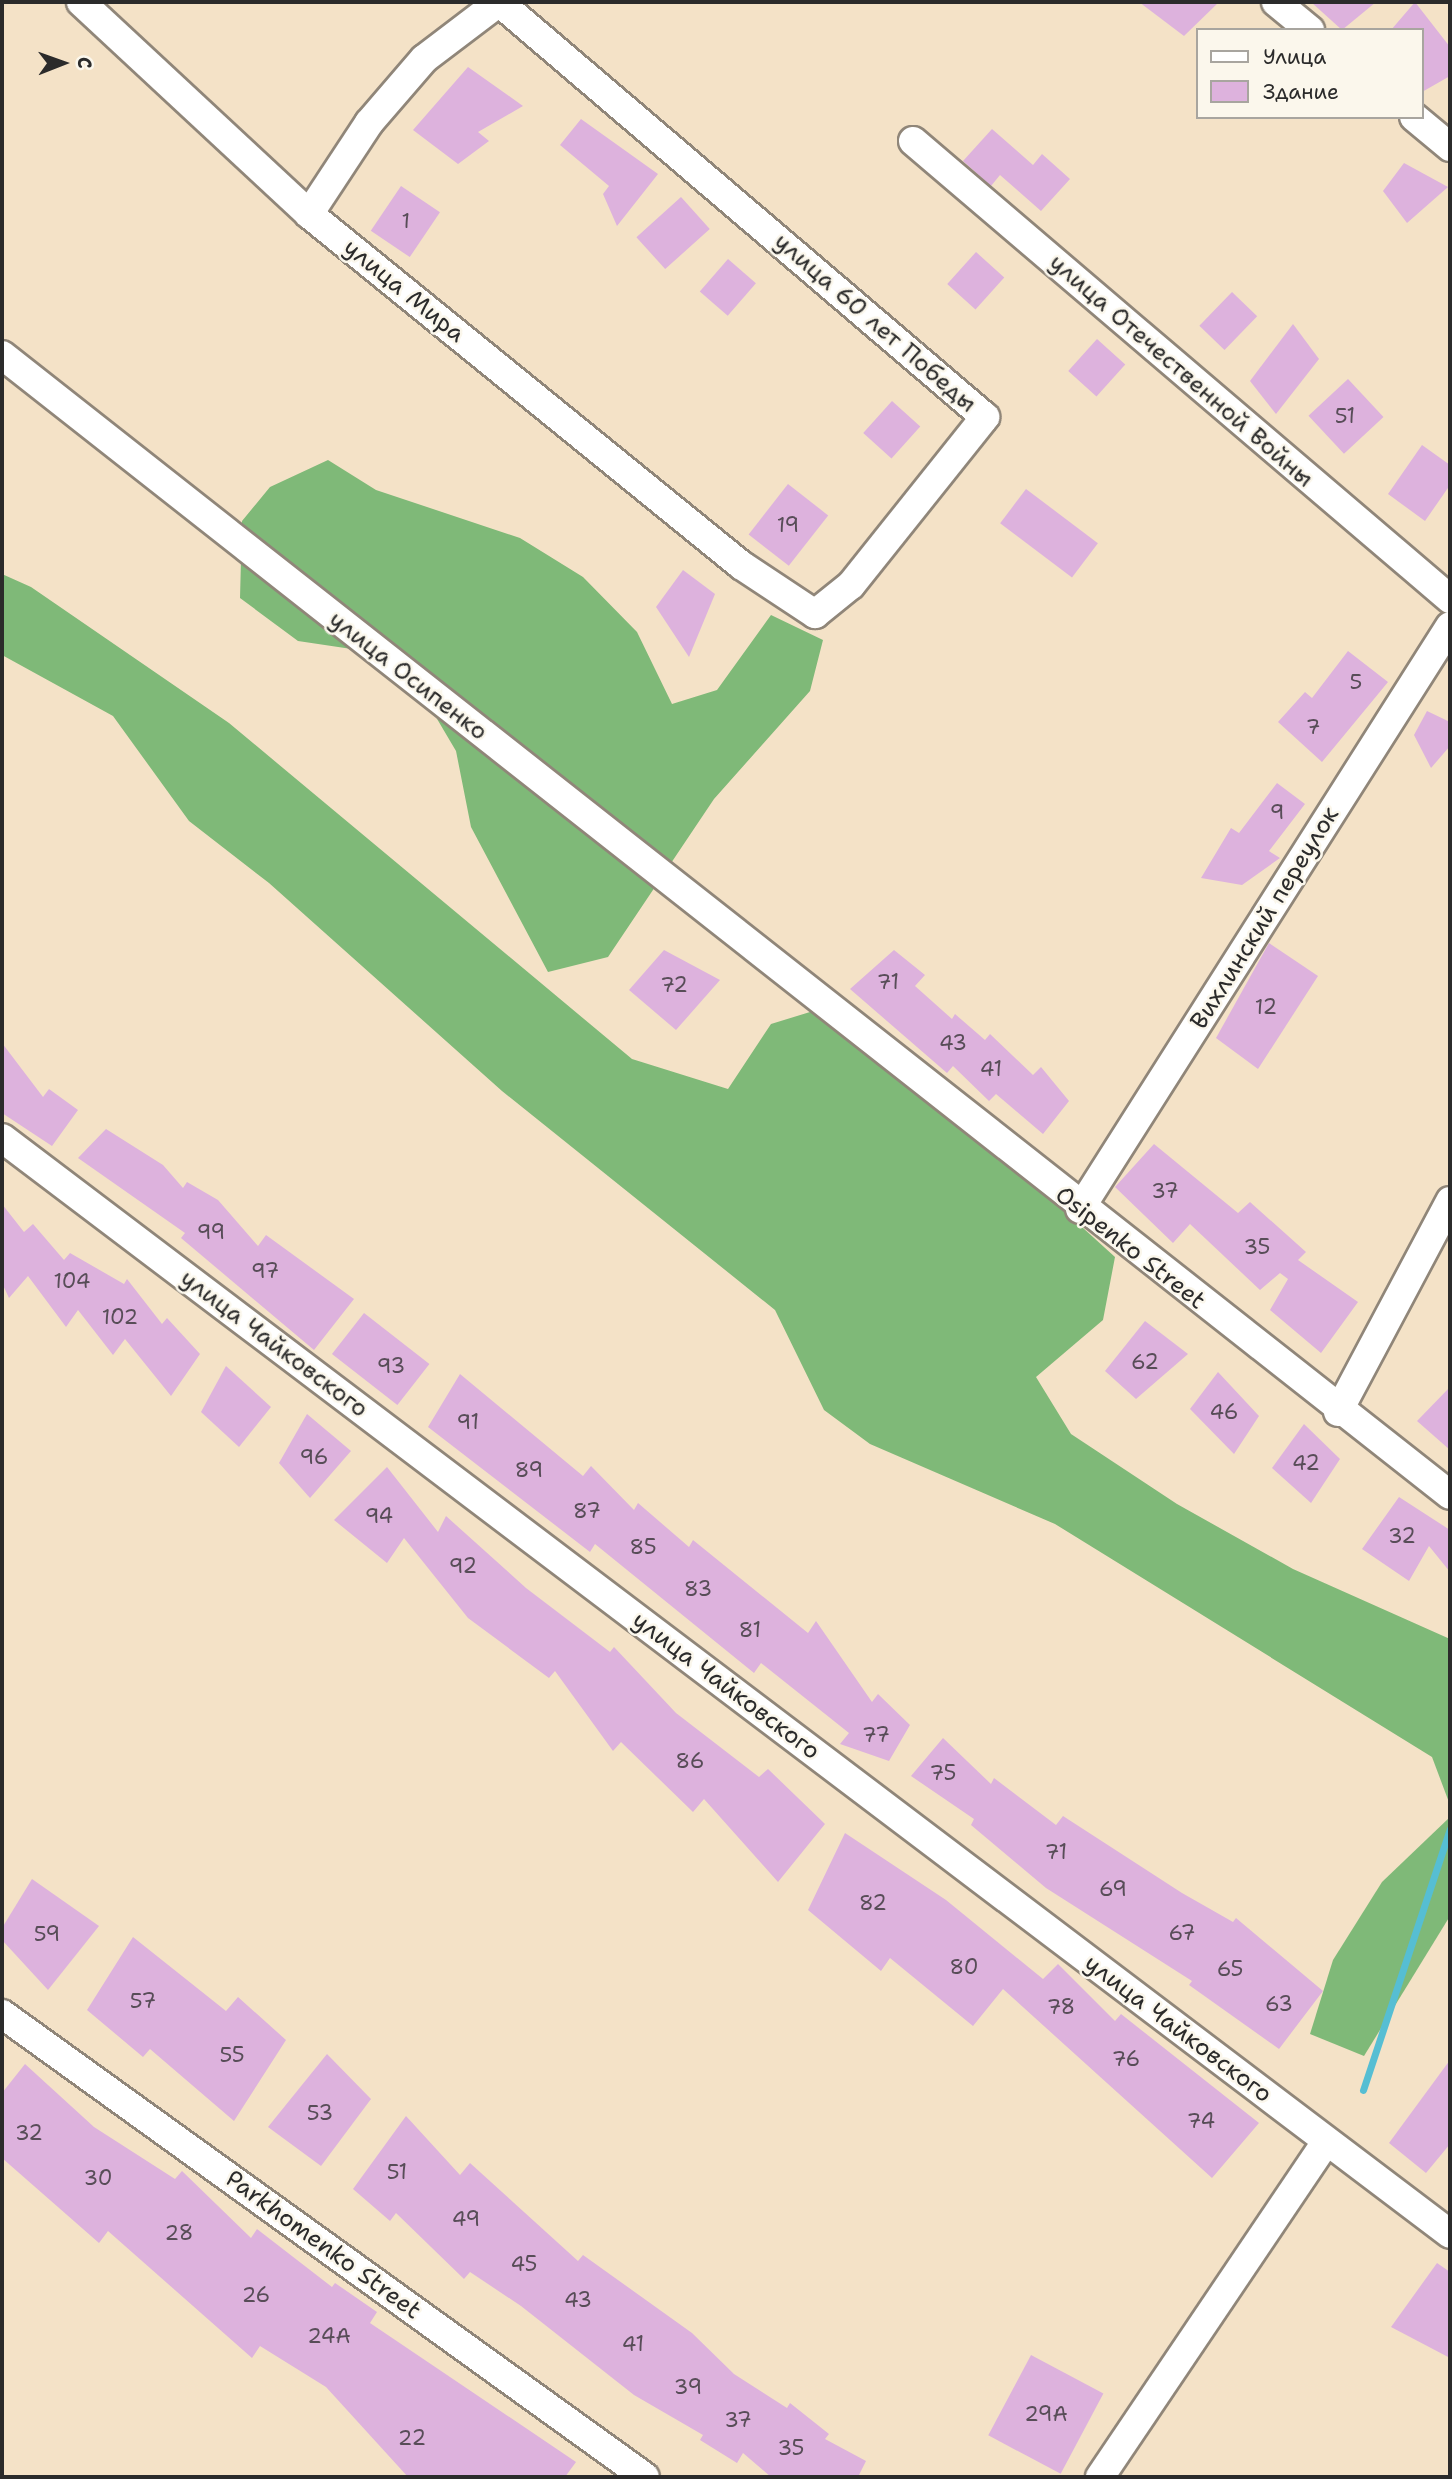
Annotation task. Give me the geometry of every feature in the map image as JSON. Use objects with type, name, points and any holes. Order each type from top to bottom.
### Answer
[{"type":"street","name":"улица Мира","points":[[81,2],[309,214],[741,565]]},
{"type":"street","points":[[309,214],[369,123],[424,59],[499,2]]},
{"type":"street","name":"улица 60 лет Победы","points":[[499,2],[985,417],[851,585],[815,614],[741,565]]},
{"type":"street","points":[[1276,2],[1308,28]]},
{"type":"street","points":[[1416,119],[1450,147]]},
{"type":"street","name":"улица Отечественной Войны","points":[[913,141],[1450,599]]},
{"type":"street","name":"Osipenko Street","points":[[2,355],[1080,1209],[1338,1412],[1450,1495]]},
{"type":"street","name":"Вихлинский переулок","points":[[1080,1209],[1450,626]]},
{"type":"street","name":"улица Чайковского","points":[[2,1138],[1450,2234]]},
{"type":"street","points":[[1338,1412],[1450,1201]]},
{"type":"street","name":"Parkhomenko Street","points":[[2,2014],[645,2477]]},
{"type":"street","points":[[1100,2477],[1326,2142]]},
{"type":"green space","points":[[328,460],[376,490],[520,538],[583,577],[637,632],[672,704],[717,690],[771,615],[823,640],[810,691],[714,799],[608,957],[548,972],[471,827],[456,751],[417,685],[365,651],[298,641],[240,598],[242,521],[270,487]]},
{"type":"green space","points":[[2,574],[31,587],[229,723],[632,1059],[728,1089],[771,1024],[836,1004],[1115,1257],[1103,1320],[1036,1377],[1071,1434],[1177,1504],[1293,1569],[1450,1639],[1450,1805],[1432,1757],[1055,1524],[870,1444],[824,1410],[775,1310],[502,1091],[269,883],[189,821],[113,716],[2,655]]},
{"type":"green space","points":[[1450,1817],[1450,1916],[1364,2056],[1310,2034],[1333,1960],[1382,1882]]},
{"type":"building","points":[[1139,2],[1219,2],[1184,36]]},
{"type":"building","points":[[1311,2],[1376,2],[1344,28],[1340,28]]},
{"type":"building","points":[[1415,2],[1450,47],[1450,76],[1424,91],[1424,28],[1393,28]]},
{"type":"building","points":[[468,67],[523,106],[478,132],[489,141],[458,164],[413,130]]},
{"type":"building","points":[[581,119],[658,174],[617,226],[603,194],[609,186],[560,145]]},
{"type":"building","points":[[992,129],[1033,165],[1042,154],[1070,179],[1041,211],[1000,175],[991,186],[963,161]]},
{"type":"building","points":[[1404,163],[1448,187],[1407,223],[1383,191]]},
{"type":"building","points":[[401,186],[440,212],[410,257],[371,231]]},
{"type":"building","points":[[681,197],[710,229],[665,269],[636,237]]},
{"type":"building","points":[[976,252],[1004,277],[975,309],[947,284]]},
{"type":"building","points":[[728,259],[756,283],[728,316],[700,291]]},
{"type":"building","points":[[1232,292],[1257,316],[1225,350],[1199,326]]},
{"type":"building","points":[[1293,324],[1319,359],[1276,414],[1250,381]]},
{"type":"building","points":[[1097,339],[1125,364],[1096,396],[1068,371]]},
{"type":"building","points":[[1348,379],[1383,417],[1344,454],[1309,416]]},
{"type":"building","points":[[892,401],[920,426],[891,458],[863,433]]},
{"type":"building","points":[[1422,445],[1450,465],[1450,485],[1425,521],[1388,494]]},
{"type":"building","points":[[788,484],[828,515],[789,566],[749,534]]},
{"type":"building","points":[[1026,489],[1098,543],[1072,578],[1000,523]]},
{"type":"building","points":[[683,570],[715,594],[689,657],[656,607]]},
{"type":"building","points":[[1348,651],[1388,682],[1322,762],[1278,722],[1305,692],[1312,698]]},
{"type":"building","points":[[1427,711],[1450,722],[1450,746],[1431,768],[1414,735]]},
{"type":"building","points":[[1277,783],[1305,804],[1269,851],[1280,858],[1242,885],[1201,878],[1231,828],[1239,833]]},
{"type":"building","points":[[1269,943],[1318,976],[1258,1069],[1216,1038]]},
{"type":"building","points":[[664,950],[720,980],[676,1030],[629,990]]},
{"type":"building","points":[[894,950],[925,975],[915,986],[952,1019],[955,1014],[985,1040],[990,1034],[1033,1075],[1041,1067],[1069,1101],[1043,1134],[996,1094],[989,1101],[953,1066],[947,1073],[850,989]]},
{"type":"building","points":[[2,1043],[43,1097],[49,1089],[78,1110],[52,1146],[2,1113]]},
{"type":"building","points":[[106,1129],[163,1165],[183,1188],[187,1182],[218,1200],[258,1246],[266,1235],[354,1299],[314,1350],[181,1238],[185,1233],[78,1158]]},
{"type":"building","points":[[1154,1144],[1238,1213],[1250,1202],[1306,1252],[1298,1260],[1358,1302],[1321,1353],[1270,1310],[1288,1279],[1280,1273],[1260,1290],[1190,1224],[1173,1243],[1115,1187]]},
{"type":"building","points":[[2,1204],[24,1232],[33,1224],[64,1260],[70,1253],[124,1284],[127,1279],[162,1324],[167,1318],[200,1354],[171,1396],[125,1339],[113,1355],[78,1310],[66,1327],[28,1276],[9,1298],[2,1283]]},
{"type":"building","points":[[364,1313],[429,1364],[397,1405],[332,1354]]},
{"type":"building","points":[[1145,1321],[1188,1354],[1136,1399],[1105,1371]]},
{"type":"building","points":[[226,1366],[271,1407],[239,1447],[201,1412]]},
{"type":"building","points":[[1218,1372],[1259,1416],[1234,1454],[1190,1409]]},
{"type":"building","points":[[460,1374],[583,1476],[591,1466],[634,1510],[638,1503],[689,1547],[693,1540],[808,1633],[816,1621],[872,1702],[878,1694],[910,1725],[889,1761],[840,1744],[849,1733],[761,1663],[754,1673],[595,1544],[590,1552],[428,1427]]},
{"type":"building","points":[[1450,1387],[1450,1450],[1417,1421]]},
{"type":"building","points":[[307,1414],[351,1451],[310,1498],[279,1463]]},
{"type":"building","points":[[1304,1424],[1340,1459],[1311,1503],[1272,1468]]},
{"type":"building","points":[[387,1467],[438,1532],[446,1516],[526,1588],[610,1652],[614,1647],[676,1713],[759,1777],[768,1769],[825,1824],[778,1882],[704,1799],[693,1812],[621,1742],[613,1751],[555,1671],[549,1678],[468,1618],[404,1538],[387,1563],[334,1520]]},
{"type":"building","points":[[1399,1497],[1450,1530],[1450,1572],[1429,1546],[1409,1581],[1362,1549]]},
{"type":"building","points":[[943,1738],[991,1784],[994,1778],[1056,1825],[1063,1816],[1182,1893],[1233,1922],[1236,1918],[1323,1991],[1279,2049],[1189,1985],[1192,1981],[1046,1888],[971,1825],[974,1819],[911,1776]]},
{"type":"building","points":[[845,1833],[946,1900],[1043,1979],[1058,1964],[1115,2021],[1121,2014],[1259,2123],[1212,2178],[1003,1989],[973,2026],[890,1958],[881,1971],[808,1910]]},
{"type":"building","points":[[32,1879],[99,1926],[48,1990],[2,1940],[2,1928]]},
{"type":"building","points":[[133,1937],[226,2011],[238,1997],[286,2040],[234,2121],[150,2049],[143,2057],[87,2010]]},
{"type":"building","points":[[327,2054],[371,2099],[321,2166],[268,2127]]},
{"type":"building","points":[[1450,2060],[1450,2144],[1426,2173],[1389,2143]]},
{"type":"building","points":[[25,2064],[94,2127],[175,2179],[182,2171],[251,2238],[257,2229],[332,2287],[335,2283],[377,2312],[370,2323],[576,2462],[565,2477],[408,2477],[326,2387],[260,2346],[252,2358],[108,2231],[99,2243],[2,2158],[2,2093]]},
{"type":"building","points":[[406,2116],[460,2175],[470,2163],[578,2261],[583,2255],[692,2333],[734,2374],[787,2408],[790,2403],[829,2434],[825,2439],[866,2461],[858,2477],[771,2477],[743,2453],[737,2463],[700,2440],[703,2435],[634,2395],[521,2306],[470,2272],[464,2279],[396,2213],[390,2221],[353,2189]]},
{"type":"building","points":[[1437,2263],[1450,2272],[1450,2358],[1391,2327]]},
{"type":"building","points":[[1031,2355],[1103,2393],[1061,2474],[988,2435]]},
{"type":"waterway","points":[[1363,2090],[1450,1829]]}]
